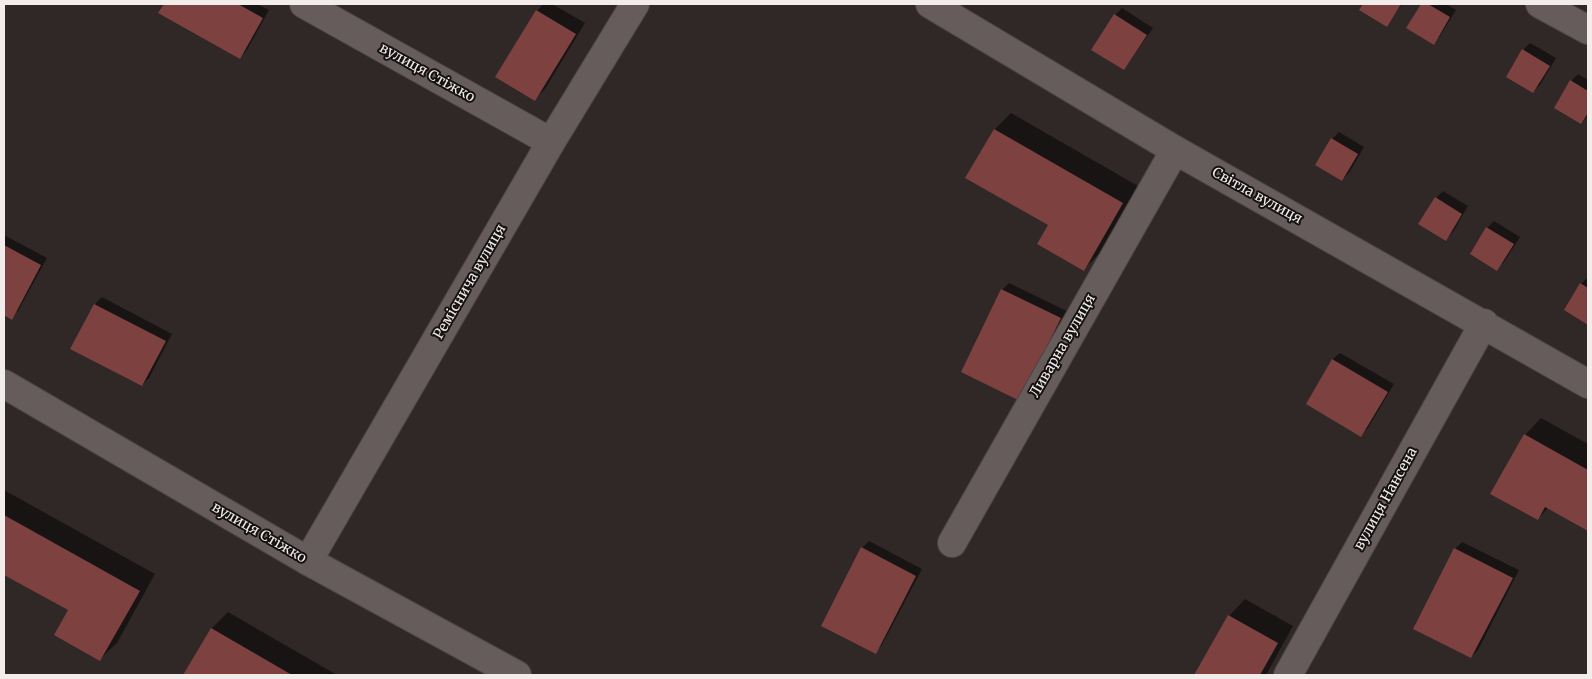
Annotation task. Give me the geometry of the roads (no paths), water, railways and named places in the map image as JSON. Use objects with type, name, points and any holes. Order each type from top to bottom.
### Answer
[{"type":"street","name":"вулиця Стіжко","points":[[304,4],[551,142]]},
{"type":"street","name":"Реміснича вулиця","points":[[308,561],[551,142],[635,4]]},
{"type":"street","name":"Світла вулиця","points":[[930,4],[1175,150],[1484,323],[1588,384]]},
{"type":"street","points":[[1540,4],[1588,30]]},
{"type":"street","name":"Ливарна вулиця","points":[[952,543],[1175,150]]},
{"type":"street","name":"вулиця Нансена","points":[[1288,675],[1484,323]]},
{"type":"street","name":"вулиця Стіжко","points":[[4,384],[308,561],[517,675]]}]
